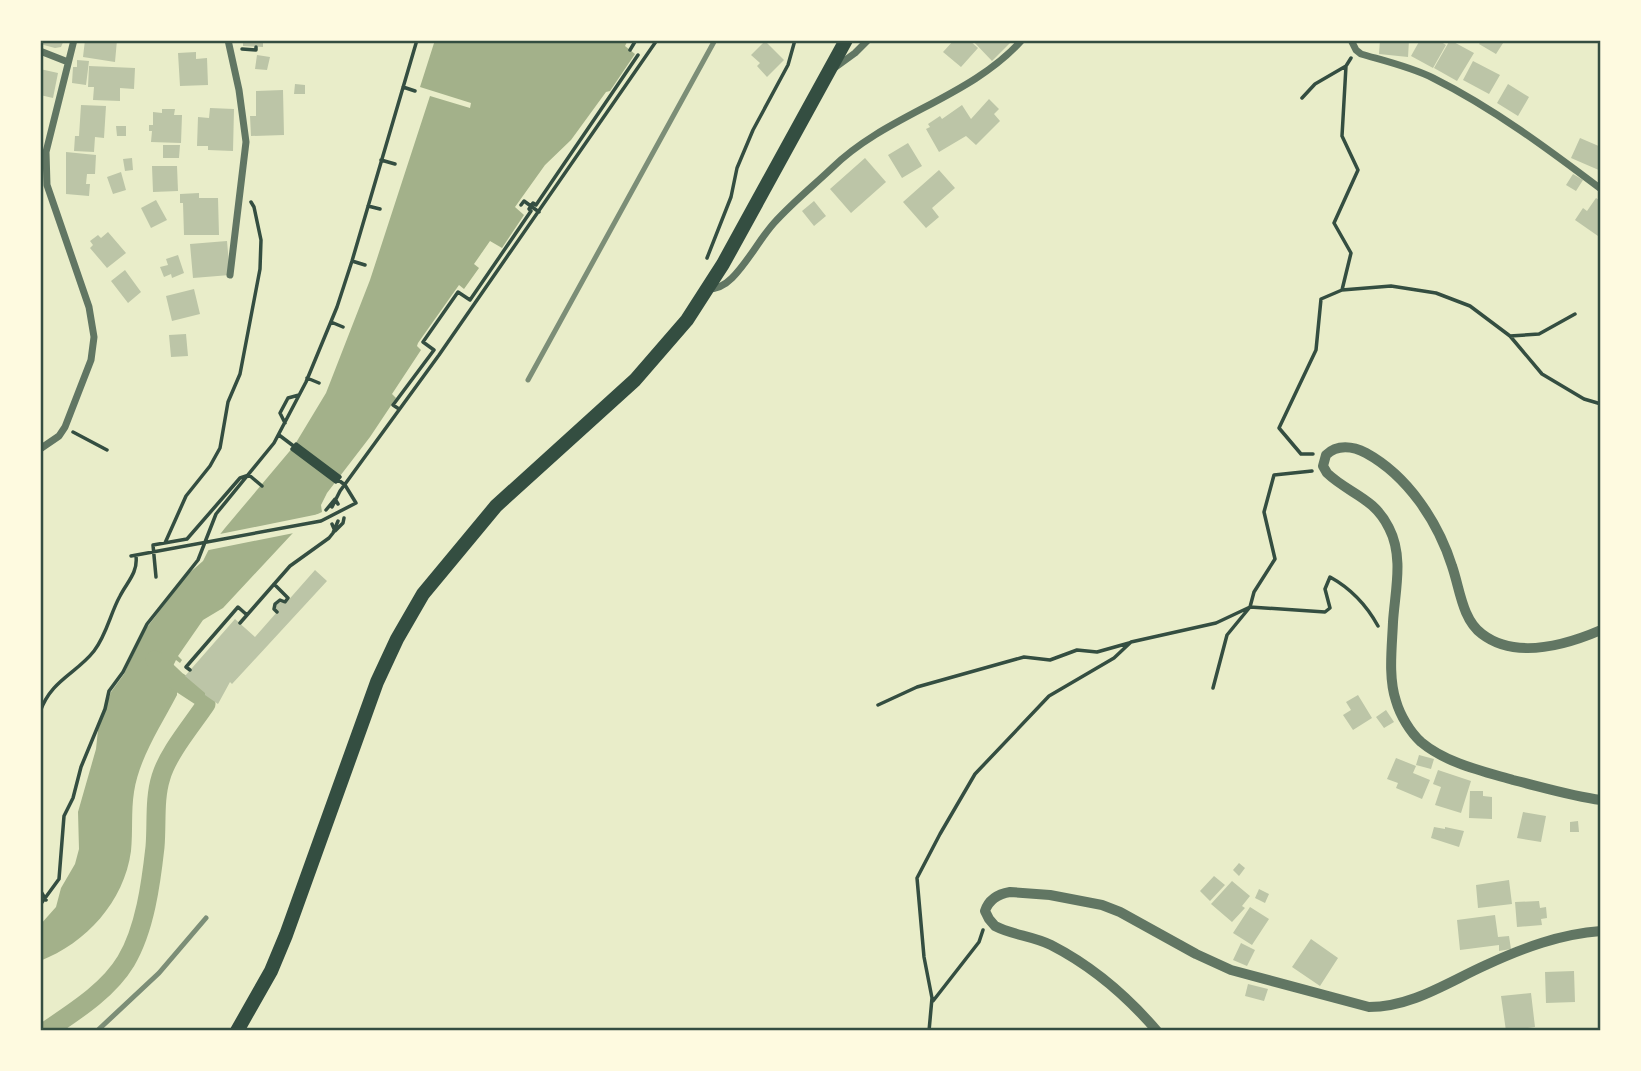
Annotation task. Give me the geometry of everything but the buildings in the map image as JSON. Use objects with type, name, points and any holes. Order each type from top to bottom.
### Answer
[{"type":"main road","points":[[237,1031],[271,971],[286,935],[377,682],[397,639],[423,594],[496,506],[619,396],[652,362],[708,289],[846,40]]},
{"type":"street","points":[[40,449],[59,436],[65,427],[91,360],[94,337],[88,303],[47,186],[46,152],[74,40]]},
{"type":"street","points":[[228,40],[239,90],[246,142],[230,275]]},
{"type":"street","points":[[830,71],[868,40]]},
{"type":"street","points":[[708,289],[717,288],[733,276],[774,224],[845,155],[900,120],[986,73],[1008,56],[1022,40]]},
{"type":"street","points":[[1351,40],[1361,54],[1433,78],[1528,135],[1601,190]]},
{"type":"street","points":[[40,51],[68,62]]},
{"type":"street","points":[[1601,630],[1569,641],[1527,648],[1505,646],[1484,636],[1466,613],[1446,548],[1436,528],[1410,490],[1386,466],[1359,450],[1339,447],[1326,455],[1323,461],[1324,470],[1333,479],[1371,503],[1385,520],[1393,537],[1397,580],[1393,690],[1400,711],[1416,737],[1427,746],[1472,769],[1566,794],[1601,800]]},
{"type":"street","points":[[1157,1031],[1125,997],[1096,974],[1050,944],[1000,928],[989,919],[985,911],[994,897],[1003,893],[1022,892],[1085,900],[1120,912],[1231,970],[1369,1007],[1391,1006],[1411,999],[1555,937],[1601,931]]},
{"type":"path","points":[[40,905],[59,879],[64,816],[73,798],[81,767],[105,709],[109,691],[123,672],[147,624],[198,560],[216,514],[279,435],[307,378],[331,322],[352,261],[417,40]]},
{"type":"path","points":[[630,50],[636,40]]},
{"type":"path","points":[[326,510],[539,212],[657,40]]},
{"type":"path","points":[[704,263],[729,203],[737,168],[753,130],[788,65],[795,40]]},
{"type":"path","points":[[242,49],[256,50],[256,47]]},
{"type":"path","points":[[1302,98],[1315,84],[1346,66],[1356,50]]},
{"type":"path","points":[[531,206],[533,203],[536,205],[638,55]]},
{"type":"path","points":[[1342,289],[1351,253],[1334,223],[1358,170],[1342,136],[1346,66]]},
{"type":"path","points":[[403,88],[415,91]]},
{"type":"path","points":[[381,160],[395,164]]},
{"type":"path","points":[[164,543],[186,496],[205,473],[220,448],[227,408],[247,346],[260,270],[261,240],[254,207],[241,194]]},
{"type":"path","points":[[521,205],[524,201],[539,212]]},
{"type":"path","points":[[368,206],[380,209]]},
{"type":"path","points":[[458,292],[470,300],[531,211],[531,206]]},
{"type":"path","points":[[352,261],[365,265]]},
{"type":"path","points":[[1326,455],[1301,454],[1279,428],[1316,350],[1321,299],[1342,289],[1391,286],[1436,293],[1470,306],[1510,336],[1542,374],[1584,399],[1601,404]]},
{"type":"path","points":[[419,348],[462,287]]},
{"type":"path","points":[[1510,336],[1539,334],[1575,314]]},
{"type":"path","points":[[331,322],[343,327]]},
{"type":"path","points":[[399,410],[393,405],[434,350],[423,342]]},
{"type":"path","points":[[307,378],[319,383]]},
{"type":"path","points":[[285,423],[280,413],[283,405],[288,398],[299,395]]},
{"type":"path","points":[[65,427],[107,450]]},
{"type":"path","points":[[40,712],[56,684],[89,657],[98,645],[121,594],[135,572],[134,556],[321,521],[356,503],[345,485],[279,435]]},
{"type":"path","points":[[1213,688],[1227,635],[1251,607],[1254,592],[1275,559],[1264,512],[1274,475],[1324,470]]},
{"type":"path","points":[[156,577],[153,545],[187,539],[239,479],[249,475]]},
{"type":"path","points":[[249,475],[262,486]]},
{"type":"path","points":[[335,499],[338,504]]},
{"type":"path","points":[[332,507],[335,499]]},
{"type":"path","points":[[240,623],[290,566],[323,545],[343,523],[344,518]]},
{"type":"path","points":[[335,531],[338,522]]},
{"type":"path","points":[[332,524],[335,531]]},
{"type":"path","points":[[878,705],[929,683],[1024,657],[1051,660],[1077,650],[1097,652],[1216,623],[1251,607],[1325,612],[1330,608],[1325,589],[1330,577],[1344,584],[1371,612],[1380,630]]},
{"type":"path","points":[[274,584],[288,598],[285,602],[282,600],[275,604],[274,609],[277,612]]},
{"type":"path","points":[[190,670],[186,667],[239,607],[247,615]]},
{"type":"path","points":[[929,1031],[932,1002],[924,957],[917,878],[975,774],[1049,696],[1114,658],[1131,642]]},
{"type":"path","points":[[40,890],[46,900]]},
{"type":"path","points":[[932,1002],[979,942],[989,919]]},
{"type":"shaded area","points":[[435,40],[628,40],[625,46],[635,54],[610,91],[606,92],[571,140],[545,165],[515,207],[524,215],[502,248],[490,241],[474,264],[479,268],[464,289],[459,285],[418,343],[417,346],[421,350],[392,394],[396,398],[327,493],[321,505],[322,512],[305,520],[223,608],[203,620],[178,656],[182,660],[180,663],[176,660],[170,672],[177,695],[152,742],[137,779],[133,799],[131,851],[120,887],[100,918],[87,932],[57,953],[40,961],[40,925],[56,907],[61,888],[75,864],[79,849],[78,812],[96,749],[98,730],[111,692],[124,674],[145,630],[294,446],[326,393],[370,280],[430,96],[470,108],[471,103],[420,87]]},
{"type":"pier","points":[[319,514],[320,517],[299,532],[204,551],[215,535]]},
{"type":"waterway","points":[[155,660],[177,681],[203,698]]},
{"type":"waterway","points":[[46,1031],[110,982],[133,948],[149,890],[155,847],[157,794],[161,777],[175,749],[206,704]]},
{"type":"railway","points":[[528,380],[715,40]]},
{"type":"railway","points":[[97,1031],[159,973],[206,918]]}]
